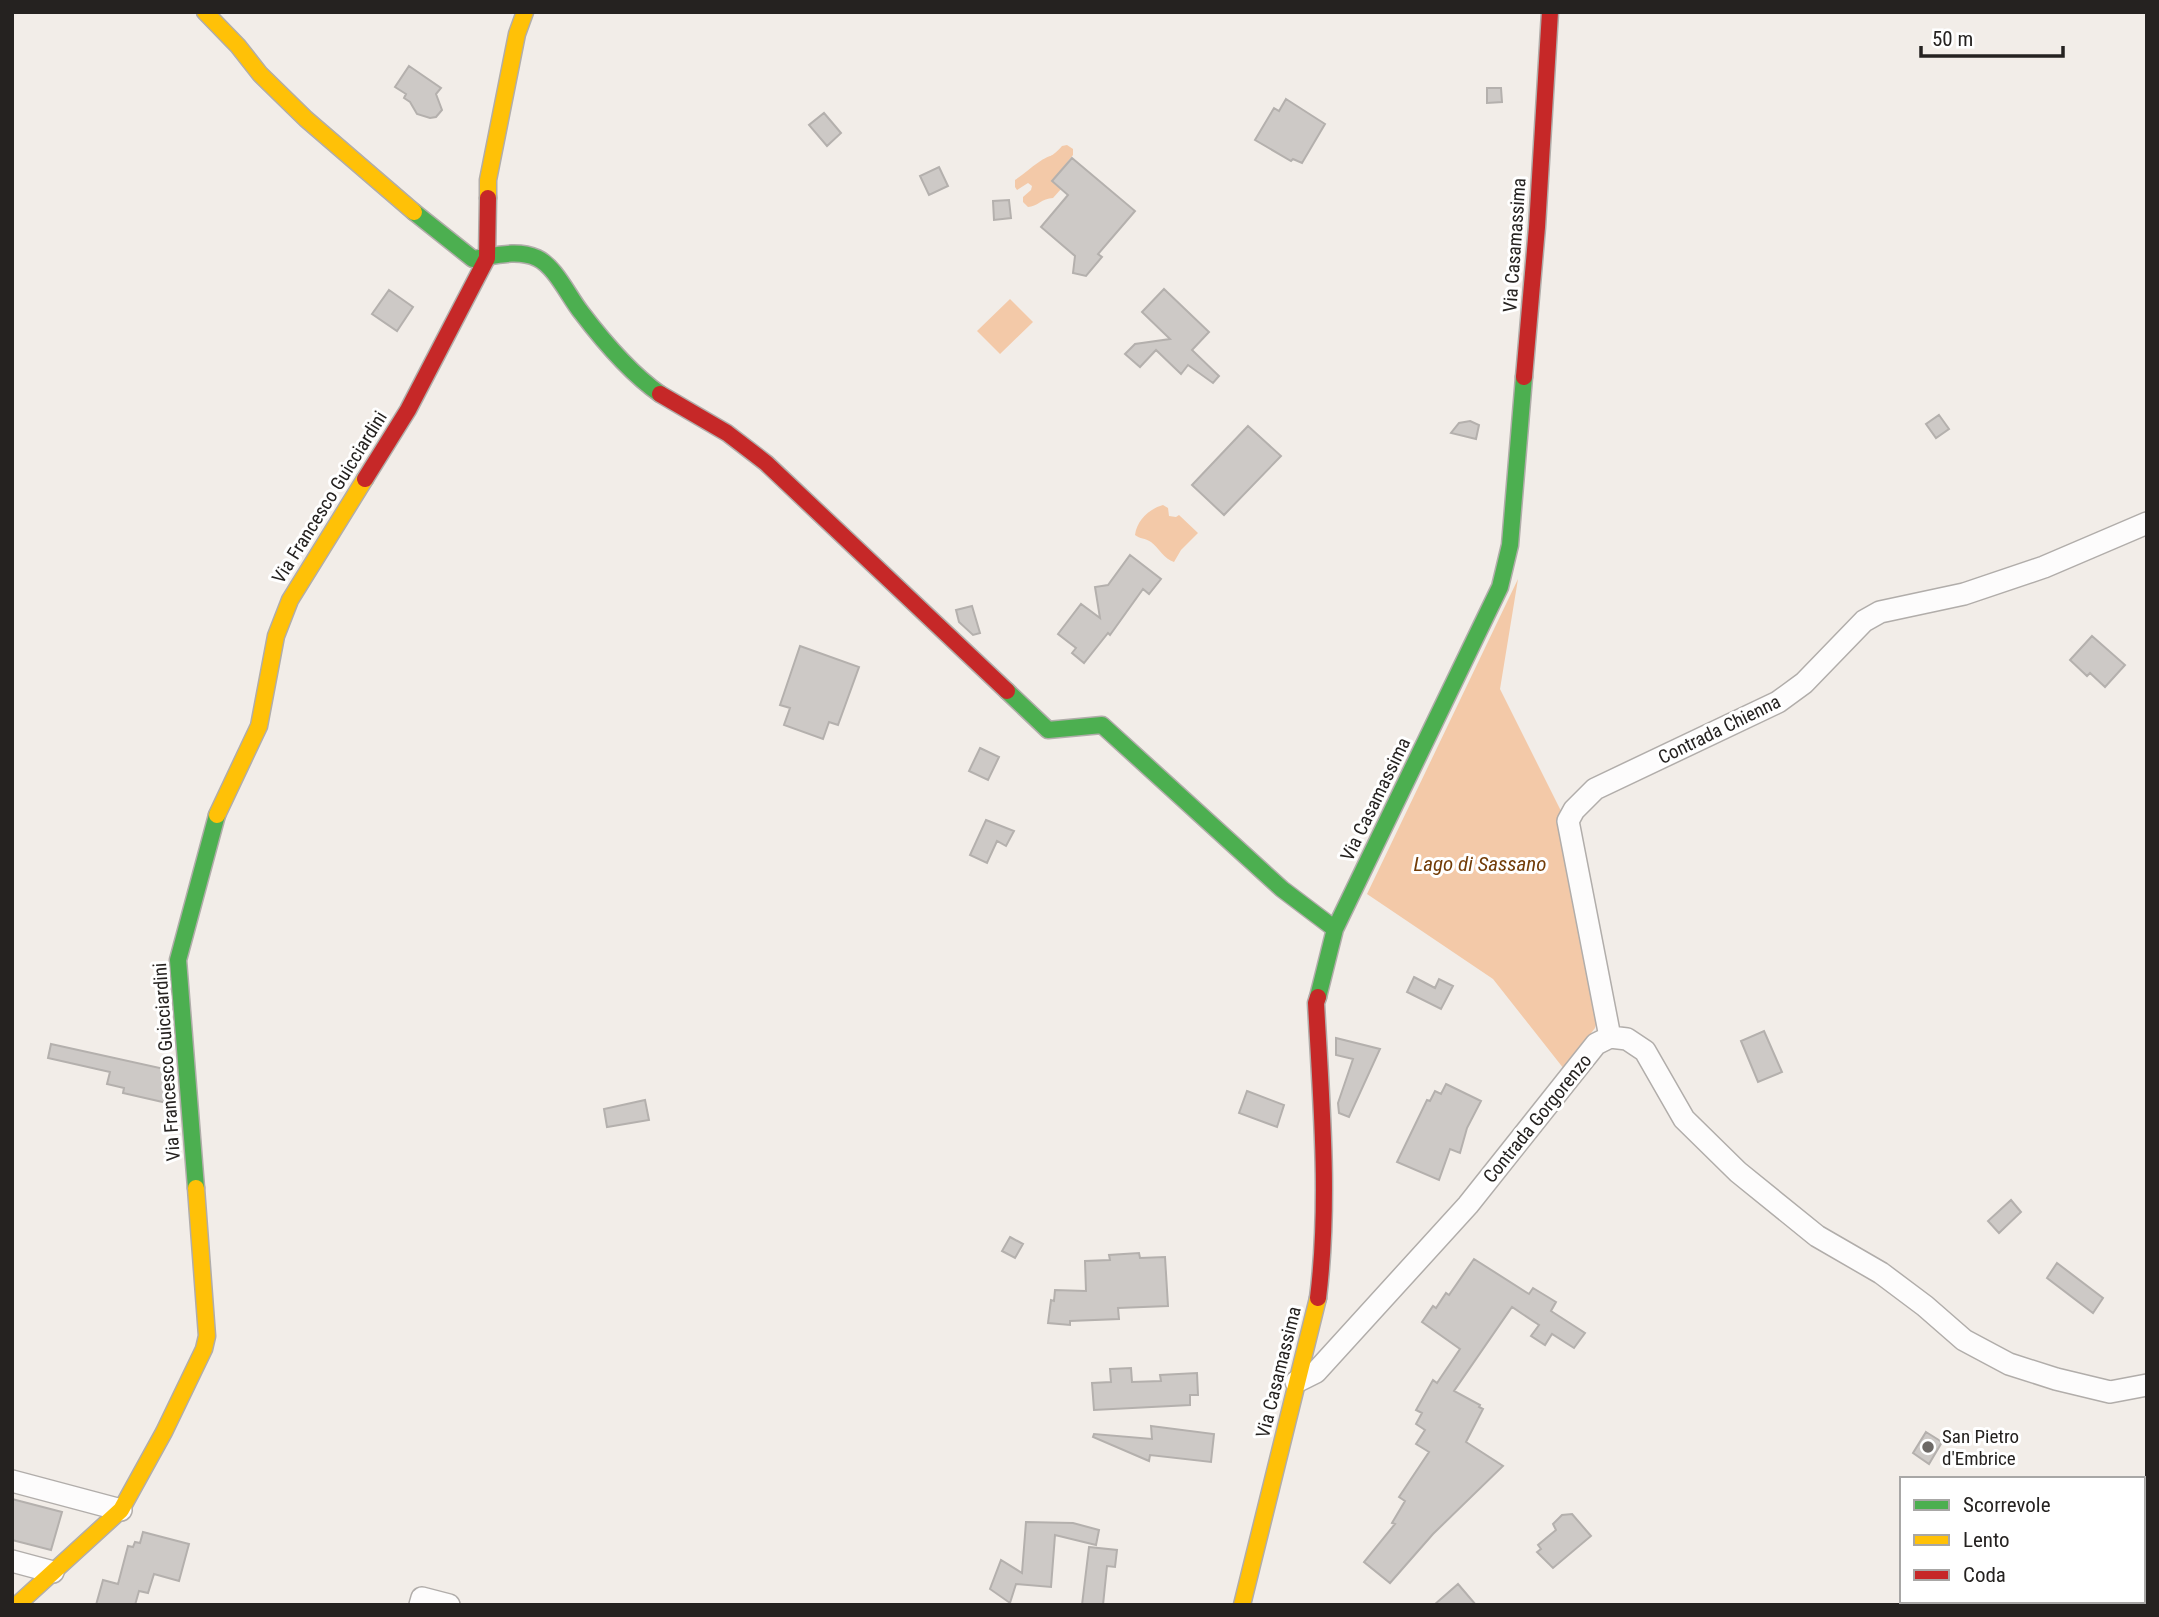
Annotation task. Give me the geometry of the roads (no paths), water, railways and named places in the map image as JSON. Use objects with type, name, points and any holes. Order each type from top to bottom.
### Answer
[{"type":"street","points":[[205,12],[238,46],[260,74],[306,119],[440,235],[484,263],[508,254],[524,254],[540,259],[620,357],[657,392],[727,433],[766,463],[1048,730],[1102,725],[1282,889],[1335,929]]},
{"type":"street","points":[[484,263],[488,180],[517,34],[525,12]]},
{"type":"street","name":"Via Casamassima","points":[[1242,1605],[1316,1312],[1323,1256],[1322,1124],[1316,1003],[1335,929],[1500,587],[1510,545],[1537,227],[1547,14]]},
{"type":"street","name":"Via Francesco Guicciardini","points":[[17,1605],[121,1510],[147,1465],[205,1349],[207,1336],[178,960],[218,811],[259,726],[276,636],[290,600],[408,410],[484,263]]},
{"type":"street","name":"Contrada Chienna","points":[[1610,1037],[1568,821],[1584,799],[1595,789],[1779,702],[1804,683],[1864,621],[1880,612],[1964,594],[2044,566],[2147,523]]},
{"type":"street","points":[[1610,1037],[1627,1039],[1645,1051],[1684,1119],[1738,1172],[1817,1236],[1892,1281],[1964,1340],[2009,1364],[2056,1379],[2110,1392],[2147,1385]]},
{"type":"street","name":"Contrada Gorgorenzo","points":[[1297,1382],[1316,1372],[1468,1205],[1596,1044],[1610,1037]]},
{"type":"street","points":[[12,1480],[121,1510]]},
{"type":"street","points":[[12,1561],[53,1572]]},
{"type":"street","points":[[421,1601],[449,1605]]},
{"type":"water","points":[[1067,145],[1073,149],[1073,155],[1052,181],[1061,189],[1053,198],[1028,207],[1023,202],[1023,197],[1032,186],[1028,183],[1017,190],[1015,180]]},
{"type":"water","points":[[1010,299],[1033,322],[1000,354],[977,331]]},
{"type":"water","points":[[1163,505],[1168,508],[1169,516],[1179,515],[1198,533],[1181,550],[1174,562],[1151,542],[1135,535],[1144,516]]},
{"type":"water","name":"Lago di Sassano","points":[[1518,579],[1500,689],[1561,811],[1599,1014],[1595,1028],[1564,1069],[1493,979],[1367,894]]},
{"type":"place","name":"San Pietro d'Embrice","points":[[1928,1447]]}]
